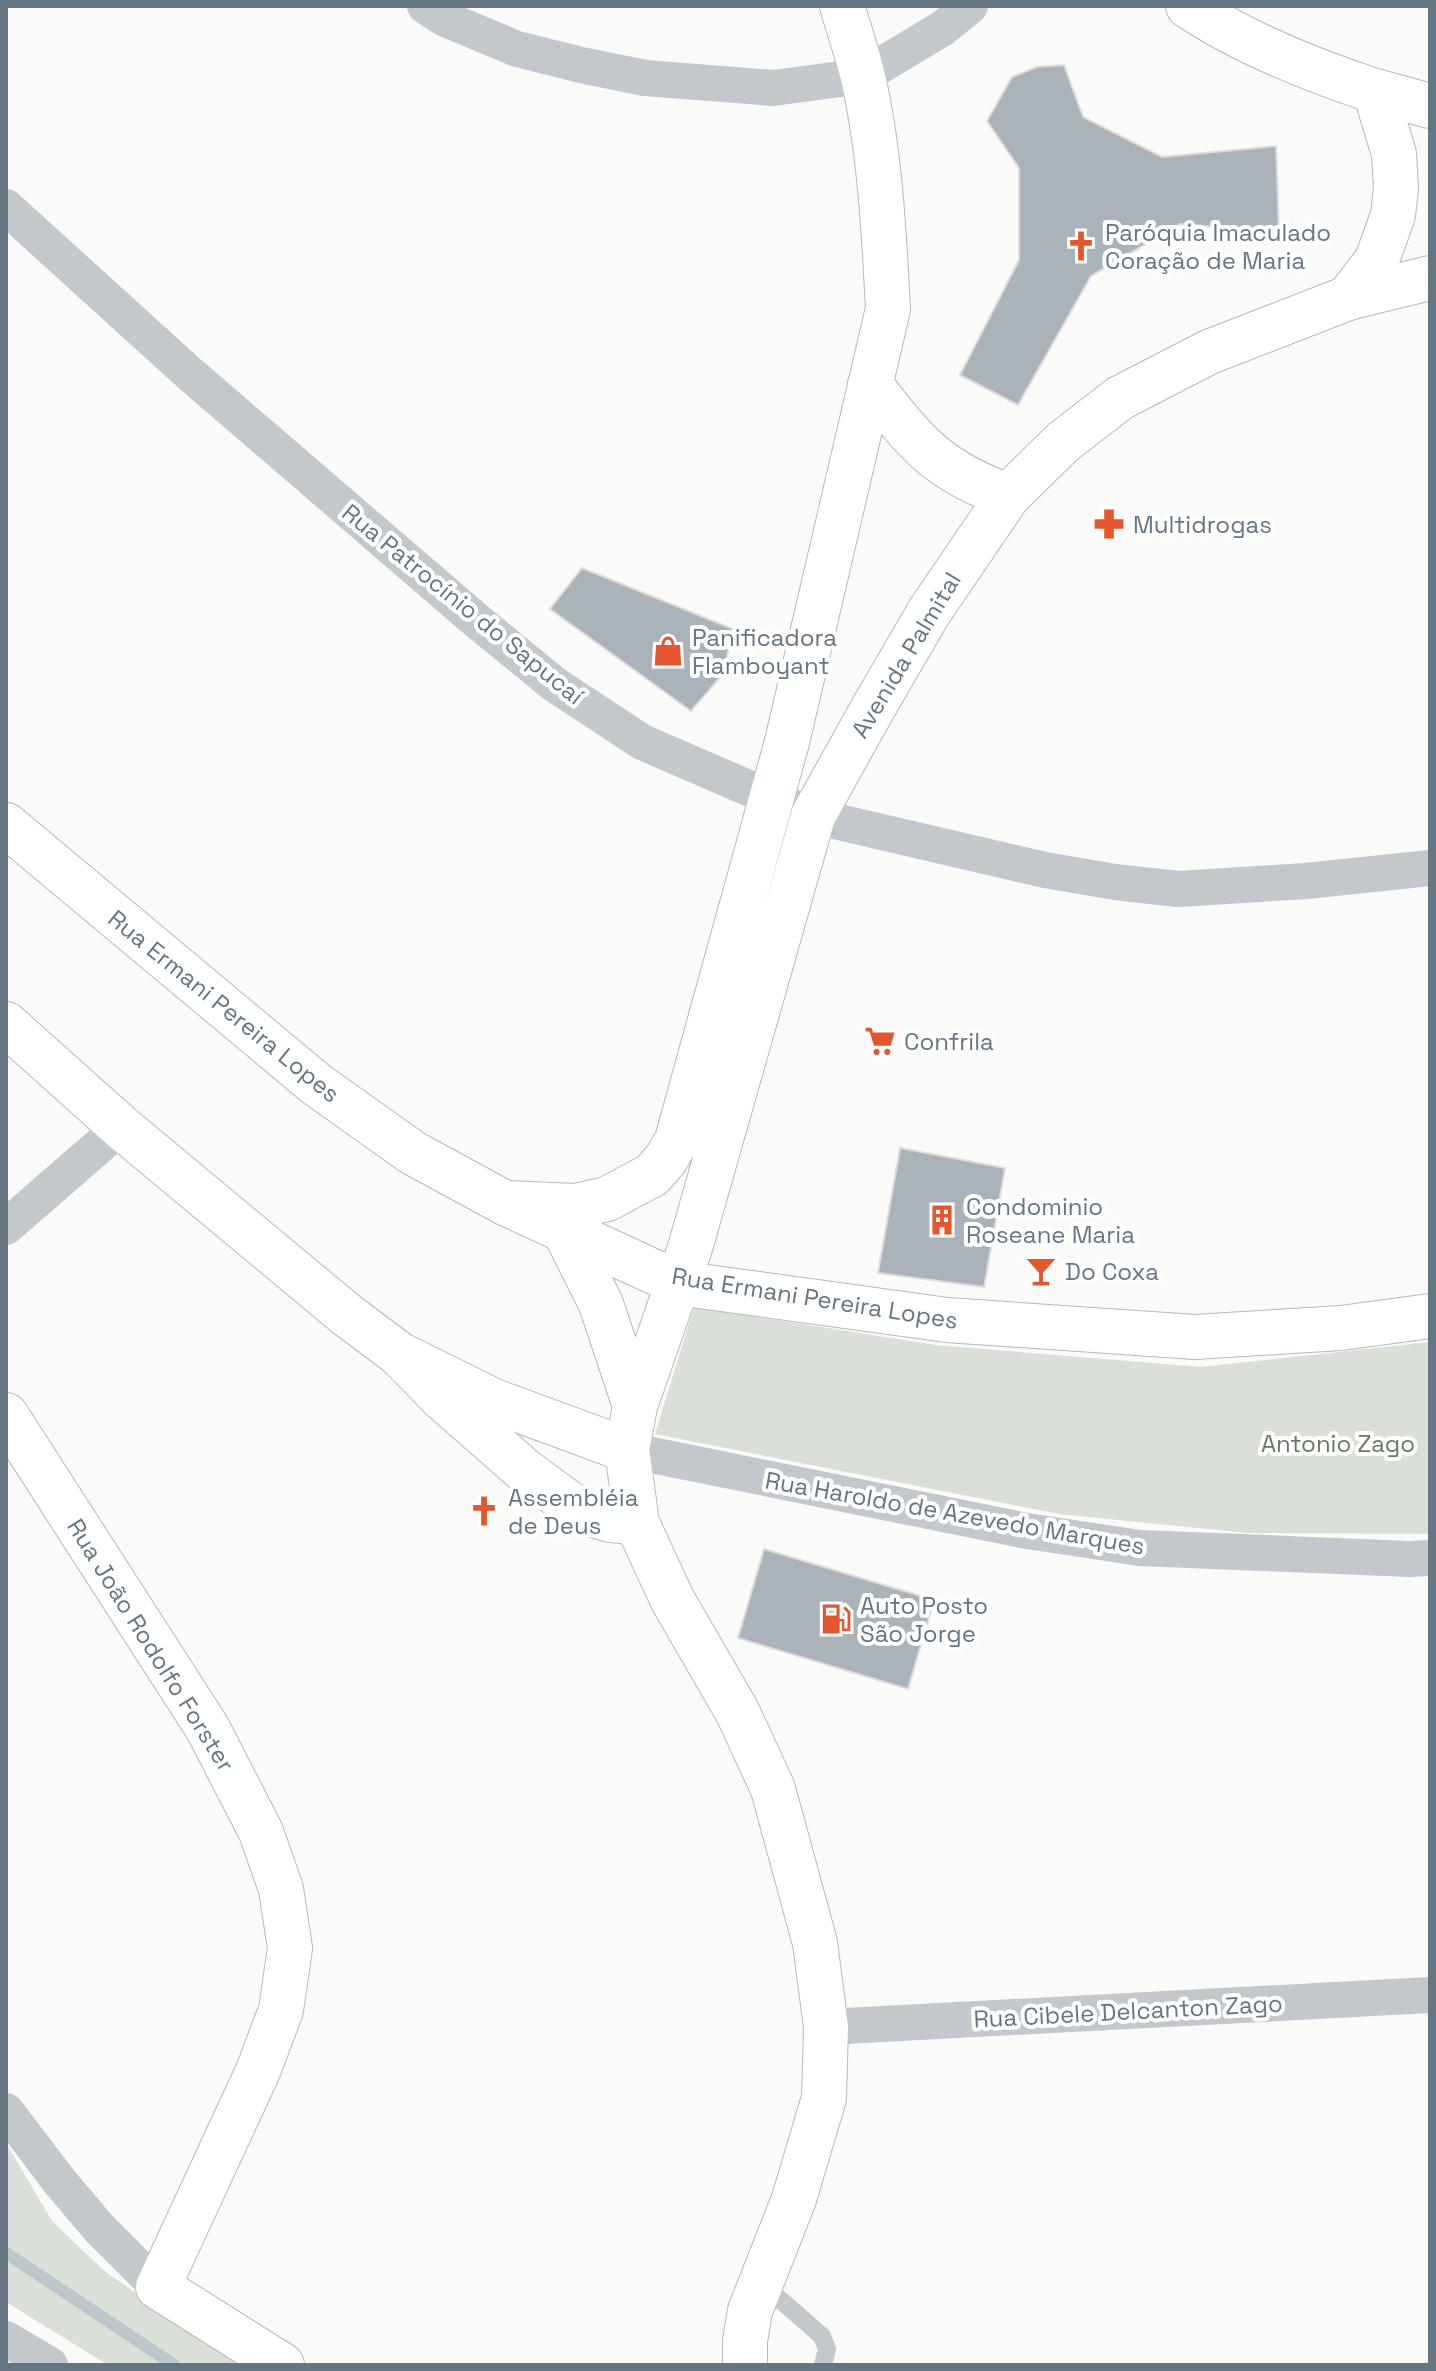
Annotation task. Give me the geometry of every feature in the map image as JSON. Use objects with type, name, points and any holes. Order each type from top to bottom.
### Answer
[{"type":"main road","points":[[505,1203],[576,1206],[607,1199],[652,1175],[677,1140],[772,798],[888,309],[880,205],[863,76],[842,6]]},
{"type":"main road","points":[[1188,6],[1299,64],[1375,91],[1430,106]]},
{"type":"main road","points":[[1348,298],[1377,260],[1393,215],[1396,188],[1394,154],[1375,91]]},
{"type":"main road","name":"Avenida Palmital","points":[[755,2297],[794,2199],[824,2098],[826,2027],[815,1943],[773,1789],[738,1713],[672,1599],[637,1523],[627,1450],[635,1406],[678,1283],[813,816],[929,612],[1008,496],[1063,442],[1120,398],[1209,352],[1348,298],[1430,278]]},
{"type":"main road","points":[[870,384],[911,437],[938,461],[971,483],[1008,496]]},
{"type":"main road","name":"Rua Ermani Pereira Lopes","points":[[6,825],[316,1084],[413,1153],[505,1203],[678,1283],[947,1320],[1195,1337],[1341,1328],[1430,1316]]},
{"type":"main road","points":[[6,1024],[121,1127],[347,1315],[399,1354],[454,1409],[524,1470],[578,1510],[610,1520],[637,1523]]},
{"type":"main road","points":[[565,1232],[601,1304],[635,1406]]},
{"type":"main road","points":[[399,1354],[494,1401],[627,1450]]},
{"type":"main road","name":"Rua João Rodolfo Forster","points":[[6,1415],[208,1729],[261,1832],[281,1889],[290,1948],[281,2010],[258,2071],[158,2287]]},
{"type":"main road","points":[[158,2287],[282,2365]]},
{"type":"main road","points":[[711,2365],[755,2297]]},
{"type":"main road","points":[[745,2365],[745,2341],[755,2297]]},
{"type":"street","points":[[425,6],[445,19],[517,49],[645,78],[773,88],[863,76],[943,28],[970,6]]},
{"type":"street","name":"Rua Patrocínio do Sapucaí","points":[[6,207],[190,374],[554,684],[642,742],[813,816],[1045,870],[1115,882],[1178,889],[1306,881],[1430,868]]},
{"type":"street","points":[[6,1227],[121,1127]]},
{"type":"street","name":"Rua Haroldo de Azevedo Marques","points":[[627,1450],[1027,1531],[1140,1548],[1430,1558]]},
{"type":"street","name":"Rua Cibele Delcanton Zago","points":[[826,2027],[1430,1995]]},
{"type":"street","points":[[6,2111],[99,2228],[158,2287]]},
{"type":"street","points":[[6,2339],[50,2365]]},
{"type":"lane","points":[[755,2297],[822,2336],[827,2349],[823,2365]]},
{"type":"green space","name":"Antonio Zago","points":[[694,1307],[936,1345],[1201,1367],[1430,1342],[1430,1534],[1248,1533],[1059,1514],[655,1434]]},
{"type":"green space","points":[[6,2143],[52,2221],[103,2270],[239,2365],[108,2365],[6,2302]]},
{"type":"building","name":"Paróquia Imaculado Coração de Maria","points":[[1064,65],[1083,117],[1162,157],[1276,146],[1279,232],[1180,224],[1091,276],[1018,405],[960,375],[1019,260],[1019,168],[987,121],[1012,77],[1037,67]]},
{"type":"building","name":"Panificadora Flamboyant","points":[[582,568],[733,629],[723,674],[691,711],[550,609]]},
{"type":"building","name":"Condominio Roseane Maria","points":[[900,1148],[1005,1168],[984,1287],[878,1273]]},
{"type":"building","name":"Auto Posto São Jorge","points":[[764,1549],[934,1600],[908,1689],[738,1638]]},
{"type":"waterway","points":[[6,2253],[174,2365]]},
{"type":"place","name":"Paróquia Imaculado Coração de Maria","points":[[1081,246]]},
{"type":"place","name":"Multidrogas","points":[[1109,524]]},
{"type":"place","name":"Panificadora Flamboyant","points":[[668,651]]},
{"type":"place","name":"Confrila","points":[[880,1041]]},
{"type":"place","name":"Condominio Roseane Maria","points":[[942,1220]]},
{"type":"place","name":"Do Coxa","points":[[1041,1271]]},
{"type":"place","name":"Assembléia de Deus","points":[[484,1511]]},
{"type":"place","name":"Auto Posto São Jorge","points":[[836,1619]]}]
